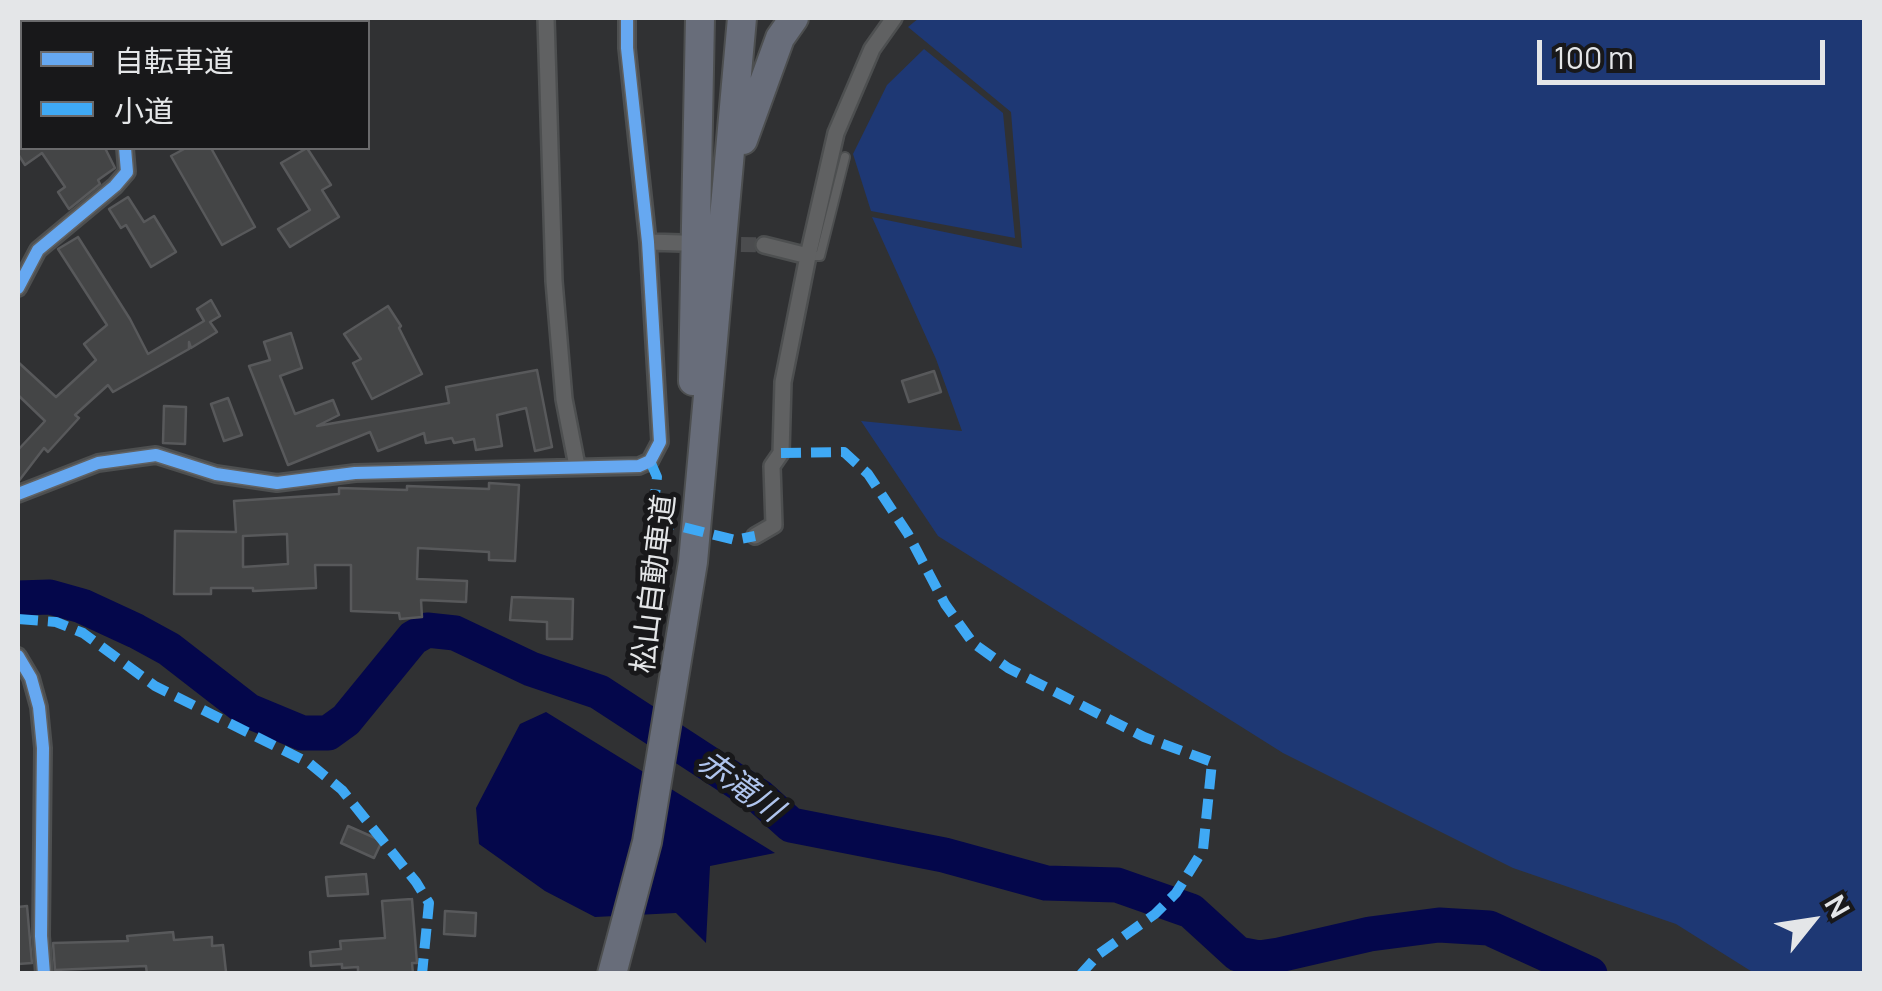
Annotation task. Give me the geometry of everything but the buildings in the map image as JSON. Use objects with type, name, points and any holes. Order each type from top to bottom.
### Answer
[{"type":"highway","points":[[690,587],[700,18]]},
{"type":"highway","name":"松山自動車道","points":[[614,964],[647,842],[690,587],[742,18]]},
{"type":"highway","points":[[726,198],[756,100],[780,38],[794,18]]},
{"type":"street","points":[[546,18],[554,281],[564,398],[577,466]]},
{"type":"street","points":[[18,494],[98,463],[156,455],[216,474],[276,483],[355,474],[640,466],[650,461],[660,442],[648,242],[627,18]]},
{"type":"street","points":[[754,536],[774,525],[772,466],[781,453],[783,382],[836,133],[872,49],[894,18]]},
{"type":"street","points":[[18,288],[38,250],[127,172],[125,150]]},
{"type":"street","points":[[648,242],[681,243]]},
{"type":"street","points":[[764,245],[808,256]]},
{"type":"street","points":[[18,656],[31,678],[42,734],[44,974]]},
{"type":"lane","points":[[808,256],[820,256],[846,157]]},
{"type":"shaded area","points":[[919,18],[1864,18],[1864,973],[1754,973],[1676,924],[1513,868],[1283,753],[938,536],[861,421],[962,431],[936,359],[872,217],[1022,248],[1011,112],[908,27]]},
{"type":"shaded area","points":[[924,49],[1003,113],[1015,238],[871,211],[853,154],[887,85]]},
{"type":"shaded area","points":[[546,712],[775,853],[710,866],[706,943],[676,913],[595,917],[545,891],[479,844],[476,808],[520,724]]},
{"type":"waterway","name":"赤滝川","points":[[18,598],[50,597],[82,606],[136,631],[169,649],[249,711],[302,733],[328,733],[346,720],[413,638],[427,630],[455,633],[531,669],[599,692],[760,797],[791,825],[944,855],[1046,883],[1117,885],[1191,911],[1238,954],[1259,958],[1370,934],[1439,925],[1489,928],[1590,974]]},
{"type":"tunnel","points":[[718,244],[764,245]]},
{"type":"marked path","points":[[781,453],[844,452],[868,474],[908,534],[945,604],[973,643],[1008,668],[1144,737],[1212,762],[1203,850],[1176,893],[1155,914],[1099,954],[1081,974]]},
{"type":"marked path","points":[[650,461],[657,477],[653,512],[658,521],[735,540],[755,536]]},
{"type":"marked path","points":[[18,619],[56,622],[83,633],[155,686],[309,763],[342,790],[429,903],[422,974]]},
{"type":"cycle path","points":[[18,494],[98,463],[156,455],[216,474],[277,483],[355,473],[639,466],[650,461],[660,442],[648,242],[627,18]]},
{"type":"cycle path","points":[[18,288],[38,250],[127,172],[125,150]]},
{"type":"cycle path","points":[[18,656],[31,678],[39,707],[43,748],[44,974]]}]
